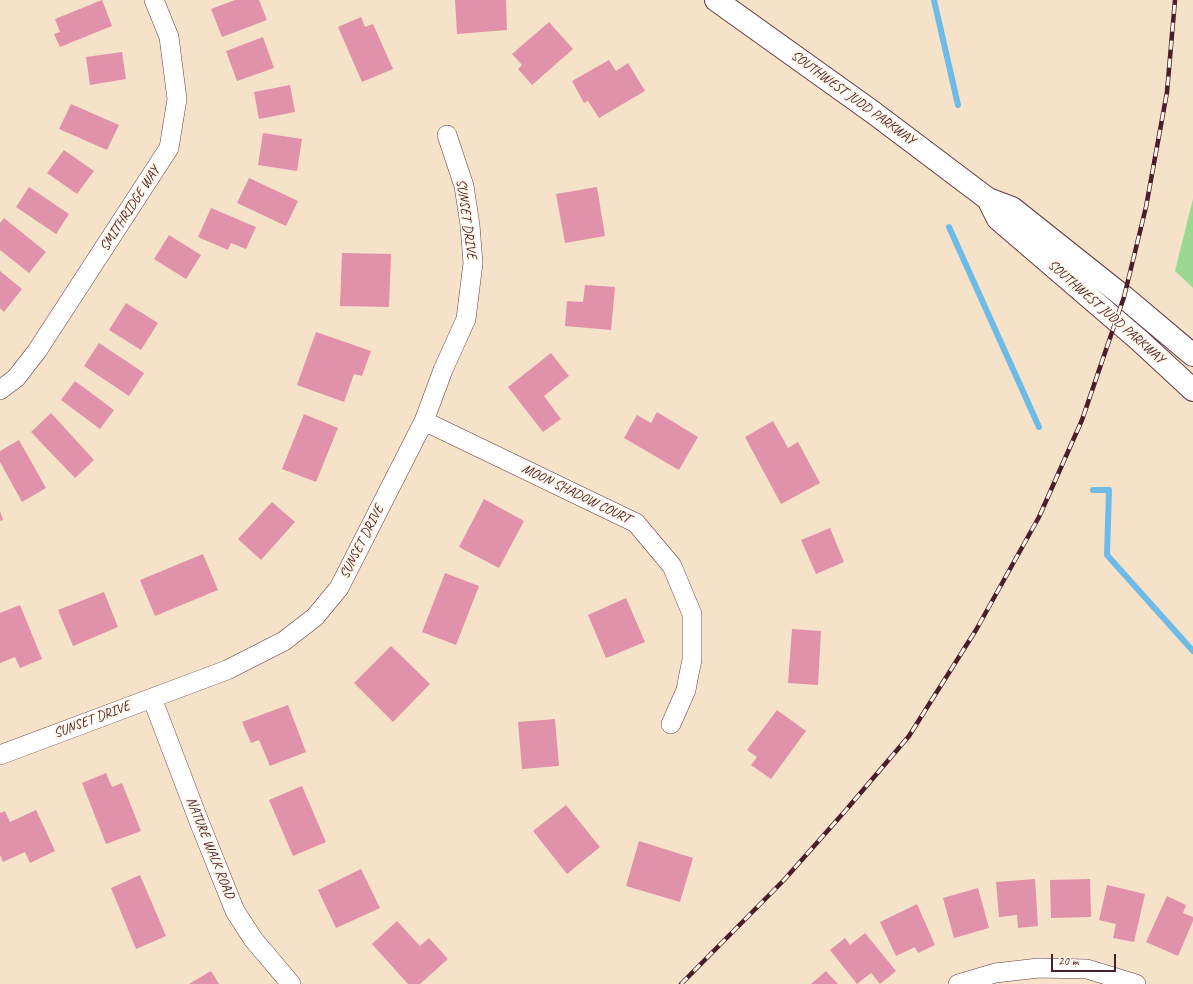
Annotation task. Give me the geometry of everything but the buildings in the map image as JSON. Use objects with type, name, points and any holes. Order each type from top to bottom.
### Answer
[{"type":"highway","name":"SOUTHWEST JUDD PARKWAY","points":[[716,0],[826,78],[988,200],[1012,208],[1124,297],[1193,355]]},
{"type":"highway","name":"SOUTHWEST JUDD PARKWAY","points":[[988,200],[998,219],[1128,330],[1193,390]]},
{"type":"street","name":"SMITHRIDGE WAY","points":[[0,390],[16,378],[37,352],[169,148],[177,99],[169,37],[154,0]]},
{"type":"street","name":"SUNSET DRIVE","points":[[0,755],[226,670],[284,641],[315,617],[339,588],[424,420],[443,370],[466,319],[473,263],[470,225],[464,186],[447,135]]},
{"type":"street","name":"MOON SHADOW COURT","points":[[424,420],[636,523],[672,566],[692,614],[692,660],[686,690],[671,724]]},
{"type":"street","name":"NATURE WALK ROAD","points":[[152,698],[235,911],[253,939],[292,984]]},
{"type":"street","points":[[958,984],[995,973],[1039,968],[1087,968],[1136,984]]},
{"type":"green space","points":[[1193,199],[1193,288],[1175,271]]},
{"type":"waterway","points":[[934,0],[958,105]]},
{"type":"waterway","points":[[949,227],[1039,427]]},
{"type":"waterway","points":[[1093,490],[1109,490],[1107,555],[1193,651]]},
{"type":"railway","points":[[681,984],[784,880],[909,736],[976,630],[1039,517],[1082,420],[1124,297],[1146,207],[1167,92],[1175,0]]}]
